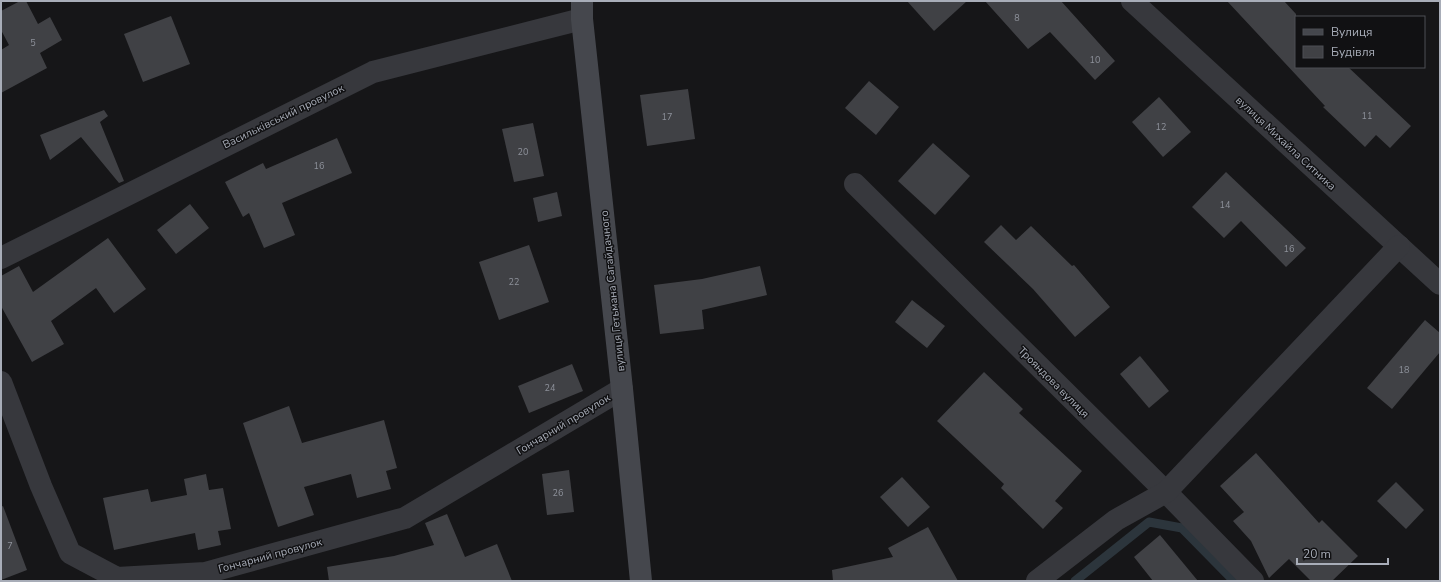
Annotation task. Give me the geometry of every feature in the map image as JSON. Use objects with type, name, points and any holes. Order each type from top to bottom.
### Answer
[{"type":"main road","name":"вулиця Гетьмана Сагайдачного","points":[[582,10],[641,581]]},
{"type":"street","name":"вулиця Михайла Ситника","points":[[1132,1],[1440,284]]},
{"type":"street","name":"Васильківський провулок","points":[[1,258],[373,72],[582,10]]},
{"type":"street","name":"Трояндова вулиця","points":[[854,184],[1166,492],[1253,581]]},
{"type":"street","points":[[1037,581],[1116,520],[1166,492],[1399,246]]},
{"type":"street","name":"Гончарний провулок","points":[[1,382],[41,486],[70,553],[117,578],[205,573],[405,518],[622,389]]},
{"type":"building","points":[[20,1],[26,1],[38,24],[50,17],[62,40],[40,53],[47,68],[1,93],[1,50],[9,45],[1,30],[1,11]]},
{"type":"building","points":[[907,1],[967,1],[934,31]]},
{"type":"building","points":[[985,1],[1061,1],[1115,61],[1095,80],[1050,32],[1028,49]]},
{"type":"building","points":[[1227,1],[1284,1],[1296,14],[1295,68],[1349,68],[1411,126],[1390,148],[1376,135],[1365,147],[1323,107],[1325,106]]},
{"type":"building","points":[[171,16],[190,64],[143,82],[124,34]]},
{"type":"building","points":[[869,81],[899,107],[876,135],[845,108]]},
{"type":"building","points":[[688,89],[695,139],[647,146],[640,95]]},
{"type":"building","points":[[1159,97],[1191,132],[1163,157],[1132,122]]},
{"type":"building","points":[[104,110],[108,116],[100,122],[124,181],[119,183],[81,137],[50,160],[40,135]]},
{"type":"building","points":[[533,123],[544,176],[514,182],[502,129]]},
{"type":"building","points":[[337,138],[352,173],[282,203],[295,235],[264,248],[249,213],[243,217],[225,182],[263,163],[266,169]]},
{"type":"building","points":[[933,143],[970,176],[935,215],[898,181]]},
{"type":"building","points":[[1226,172],[1306,248],[1286,267],[1241,221],[1224,238],[1192,207]]},
{"type":"building","points":[[557,192],[562,216],[538,222],[533,198]]},
{"type":"building","points":[[190,204],[209,228],[176,254],[157,230]]},
{"type":"building","points":[[1001,225],[1016,240],[1031,226],[1072,266],[1074,265],[1110,307],[1075,337],[1033,289],[984,242]]},
{"type":"building","points":[[108,238],[146,289],[114,313],[96,288],[51,321],[64,344],[32,362],[1,306],[1,276],[19,266],[33,292]]},
{"type":"building","points":[[529,245],[549,302],[499,320],[479,262]]},
{"type":"building","points":[[760,266],[767,295],[702,310],[704,329],[660,334],[654,285],[702,279]]},
{"type":"building","points":[[912,300],[945,326],[927,348],[895,322]]},
{"type":"building","points":[[1425,320],[1440,333],[1440,352],[1392,409],[1367,388]]},
{"type":"building","points":[[1140,356],[1169,391],[1149,408],[1120,374]]},
{"type":"building","points":[[572,364],[583,391],[529,413],[518,386]]},
{"type":"building","points":[[984,372],[1023,409],[1019,413],[1082,471],[1055,501],[1063,508],[1043,529],[1001,488],[1004,484],[937,421]]},
{"type":"building","points":[[289,406],[302,443],[384,420],[397,468],[386,471],[391,489],[357,498],[351,474],[304,487],[314,515],[278,527],[243,423]]},
{"type":"building","points":[[1256,453],[1319,523],[1322,520],[1358,556],[1332,581],[1311,581],[1289,559],[1269,578],[1251,541],[1233,521],[1244,512],[1220,486]]},
{"type":"building","points":[[569,470],[574,512],[547,515],[542,474]]},
{"type":"building","points":[[206,474],[209,490],[223,488],[231,529],[218,531],[221,545],[198,550],[195,533],[114,550],[103,498],[148,489],[151,502],[187,495],[184,479]]},
{"type":"building","points":[[902,477],[930,507],[908,527],[880,497]]},
{"type":"building","points":[[1396,482],[1424,510],[1406,529],[1377,501]]},
{"type":"building","points":[[3,506],[27,570],[1,580],[1,507]]},
{"type":"building","points":[[447,514],[465,557],[497,544],[512,581],[329,581],[327,567],[394,556],[434,545],[425,523]]},
{"type":"building","points":[[928,527],[958,581],[833,581],[832,570],[893,557],[888,548]]},
{"type":"building","points":[[1160,535],[1198,581],[1153,581],[1134,557]]},
{"type":"waterway","points":[[1075,581],[1149,522],[1182,528],[1234,581]]}]
